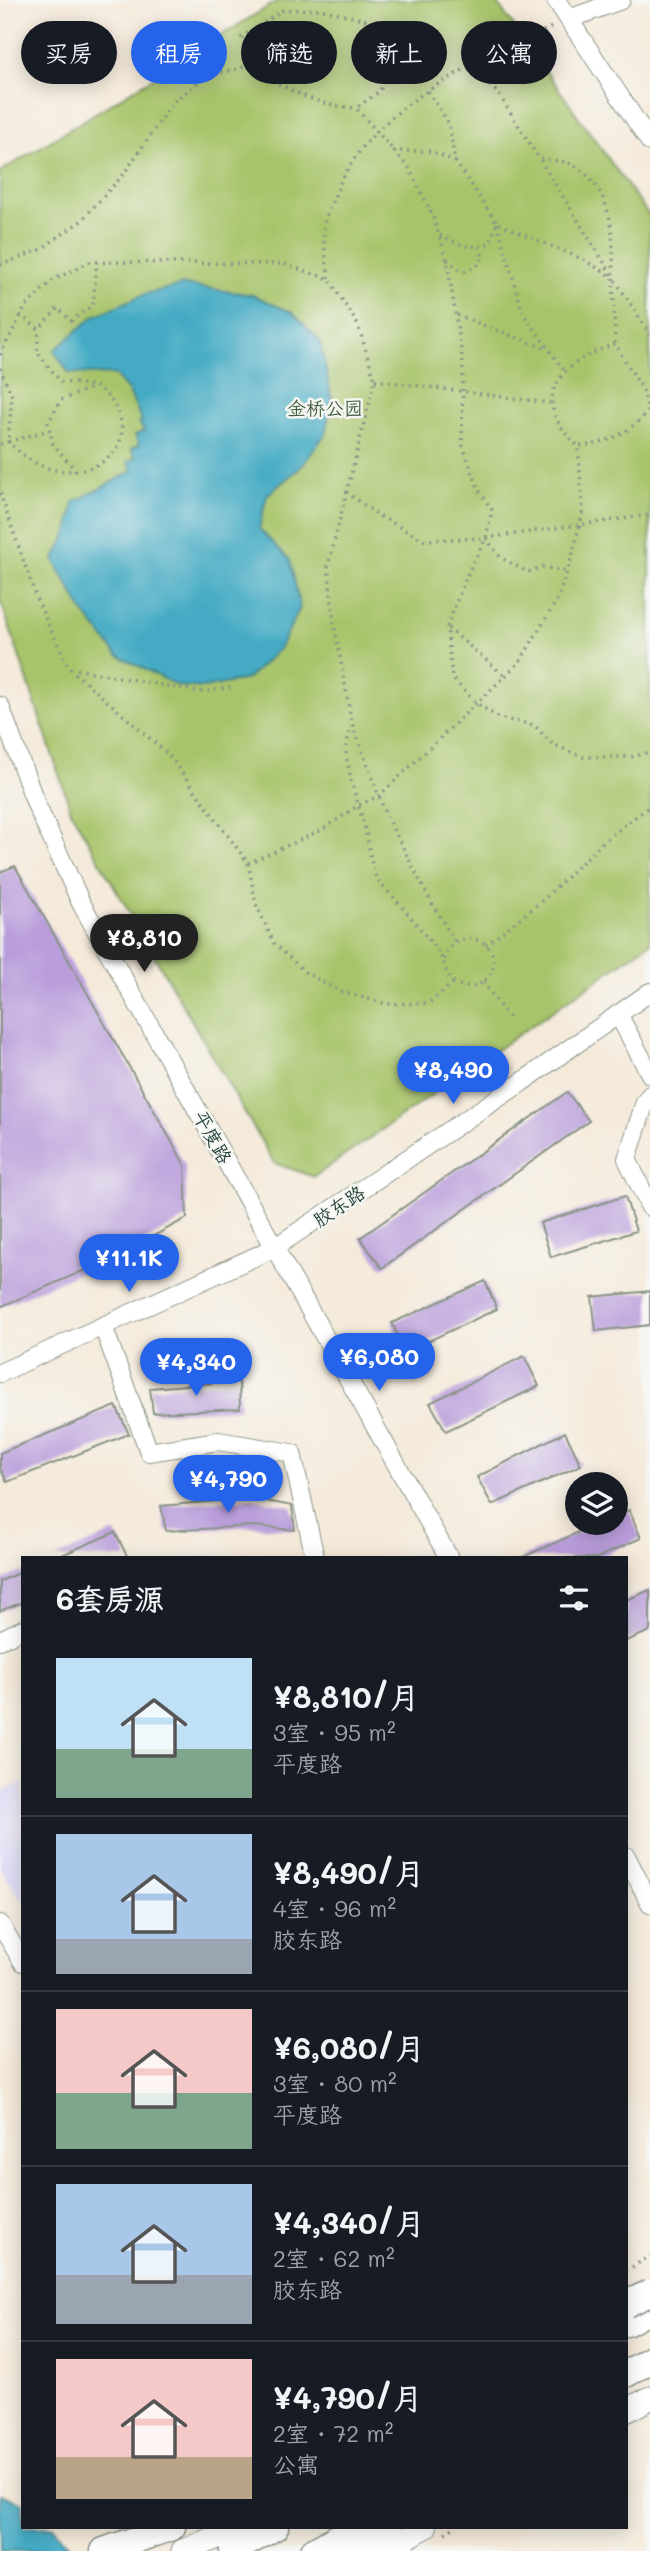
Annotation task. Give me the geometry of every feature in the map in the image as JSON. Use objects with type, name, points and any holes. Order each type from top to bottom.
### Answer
[{"type":"highway","points":[[628,2304],[650,2292]]},
{"type":"highway","points":[[628,2322],[650,2310]]},
{"type":"highway","points":[[628,2371],[650,2358]]},
{"type":"highway","points":[[104,2551],[166,2529]]},
{"type":"highway","points":[[233,2551],[272,2529]]},
{"type":"highway","points":[[314,2551],[352,2529]]},
{"type":"highway","points":[[355,2551],[385,2529]]},
{"type":"main road","points":[[628,2410],[650,2398]]},
{"type":"main road","points":[[183,2551],[237,2529]]},
{"type":"main road","points":[[383,2551],[422,2529]]},
{"type":"street","points":[[556,0],[650,142]]},
{"type":"street","points":[[569,19],[621,0]]},
{"type":"street","name":"平度路","points":[[0,706],[36,803],[81,903],[448,1556]]},
{"type":"street","name":"胶东路","points":[[0,1373],[274,1248],[360,1192],[650,992]]},
{"type":"street","points":[[618,1014],[650,1074]]},
{"type":"street","points":[[650,1096],[645,1102],[627,1159],[650,1206]]},
{"type":"street","points":[[103,1326],[149,1452],[219,1441],[292,1453],[315,1556]]},
{"type":"street","points":[[0,1640],[21,1630]]},
{"type":"street","points":[[628,1860],[650,1903]]},
{"type":"street","points":[[0,1924],[21,1959]]},
{"type":"path","points":[[266,21],[283,10],[320,9],[365,20],[396,52],[380,91],[356,108],[337,107],[304,98],[280,84]]},
{"type":"path","points":[[557,25],[569,19]]},
{"type":"path","points":[[0,265],[40,250],[81,221],[123,175],[173,102],[205,77],[241,67]]},
{"type":"path","points":[[455,942],[386,815],[352,724],[334,623],[328,566],[375,380],[358,325],[329,279],[324,225],[344,173],[376,132],[428,91],[461,71]]},
{"type":"path","points":[[488,84],[498,93],[650,334]]},
{"type":"path","points":[[428,91],[449,124],[455,161],[497,223],[523,313],[565,373]]},
{"type":"path","points":[[356,108],[409,168],[439,234],[447,260],[457,315],[464,392],[462,444],[479,490],[492,510],[486,538],[466,577],[447,626],[452,678],[476,703],[499,718],[534,725],[552,744],[583,757],[631,757],[650,751]]},
{"type":"path","points":[[393,151],[430,151],[455,161]]},
{"type":"path","points":[[539,159],[572,164],[595,183],[612,222],[615,344],[644,392],[649,411],[637,424],[619,436],[578,446]]},
{"type":"path","points":[[497,223],[582,259],[613,277]]},
{"type":"path","points":[[439,234],[461,246],[478,248],[490,243],[497,223]]},
{"type":"path","points":[[447,260],[464,272],[478,265],[484,257],[478,248]]},
{"type":"path","points":[[0,355],[20,315],[53,281],[90,262],[284,264],[329,279]]},
{"type":"path","points":[[8,442],[25,458],[52,469],[76,471],[98,464],[115,453],[122,437],[120,415],[110,399],[95,386],[61,382],[37,352],[39,330],[58,308],[71,321],[93,305],[97,262]]},
{"type":"path","points":[[20,315],[39,330]]},
{"type":"path","points":[[457,315],[549,349]]},
{"type":"path","points":[[248,863],[322,830],[359,805],[379,796],[519,663],[558,598],[583,511],[578,446],[564,433],[554,417],[550,403],[555,385],[575,361],[615,344]]},
{"type":"path","points":[[0,368],[12,396],[8,442]]},
{"type":"path","points":[[375,380],[550,403]]},
{"type":"path","points":[[76,471],[53,444],[48,423],[61,400],[95,386]]},
{"type":"path","points":[[0,444],[50,430]]},
{"type":"path","points":[[346,492],[381,517],[424,540],[486,538],[650,515]]},
{"type":"path","points":[[0,494],[37,600],[69,668],[168,754],[248,863],[256,904],[274,943],[306,973],[342,992],[387,1004],[429,1003],[454,982]]},
{"type":"path","points":[[486,538],[501,558],[528,572],[542,568],[567,572]]},
{"type":"path","points":[[447,626],[505,676]]},
{"type":"path","points":[[69,668],[199,692],[233,687]]},
{"type":"path","points":[[352,724],[346,750],[376,877],[425,934],[444,961]]},
{"type":"path","points":[[486,945],[543,900],[605,840],[650,806]]},
{"type":"path","points":[[471,938],[486,945],[491,952],[492,968],[483,982],[468,987],[454,982],[445,969],[444,961],[455,942],[471,938]]},
{"type":"path","points":[[483,982],[510,1020]]},
{"type":"path","points":[[628,2270],[650,2256]]},
{"type":"shaded area","points":[[21,1784],[21,1900],[0,1867],[0,1792]]},
{"type":"green space","name":"金桥公园","points":[[279,0],[495,0],[510,21],[461,21],[461,84],[555,84],[650,217],[650,943],[314,1177],[274,1163],[72,813],[0,599],[0,172],[143,84],[227,84],[227,32],[241,23],[241,84],[337,84],[337,21],[245,21]]},
{"type":"water","points":[[184,285],[253,295],[293,313],[320,341],[332,400],[325,434],[302,466],[267,495],[259,529],[290,560],[300,608],[279,649],[247,679],[204,688],[178,686],[117,655],[82,610],[54,560],[68,533],[74,502],[133,471],[128,462],[136,458],[131,449],[139,445],[135,435],[144,431],[129,392],[115,375],[69,373],[54,351],[94,316],[145,294]]},
{"type":"water","points":[[0,2494],[21,2502],[21,2529],[55,2529],[73,2551],[0,2551]]},
{"type":"building","points":[[15,866],[185,1165],[187,1218],[115,1257],[0,1307],[0,872]]},
{"type":"building","points":[[567,1092],[589,1121],[382,1268],[360,1238]]},
{"type":"building","points":[[625,1196],[636,1231],[551,1257],[540,1223]]},
{"type":"building","points":[[485,1281],[497,1309],[405,1352],[392,1323]]},
{"type":"building","points":[[650,1291],[650,1325],[596,1331],[592,1297]]},
{"type":"building","points":[[524,1356],[539,1386],[446,1431],[430,1403]]},
{"type":"building","points":[[239,1381],[240,1409],[153,1413],[150,1388]]},
{"type":"building","points":[[116,1406],[129,1434],[7,1482],[0,1468],[0,1453]]},
{"type":"building","points":[[565,1432],[581,1465],[492,1505],[477,1477]]},
{"type":"building","points":[[251,1498],[292,1506],[295,1530],[253,1526],[166,1531],[161,1506]]},
{"type":"building","points":[[629,1510],[641,1538],[601,1556],[525,1556],[572,1535],[628,1535]]},
{"type":"building","points":[[115,1532],[127,1556],[60,1556]]},
{"type":"building","points":[[21,1572],[21,1603],[0,1611],[0,1581]]},
{"type":"building","points":[[650,1590],[650,1631],[628,1640],[628,1599]]}]
